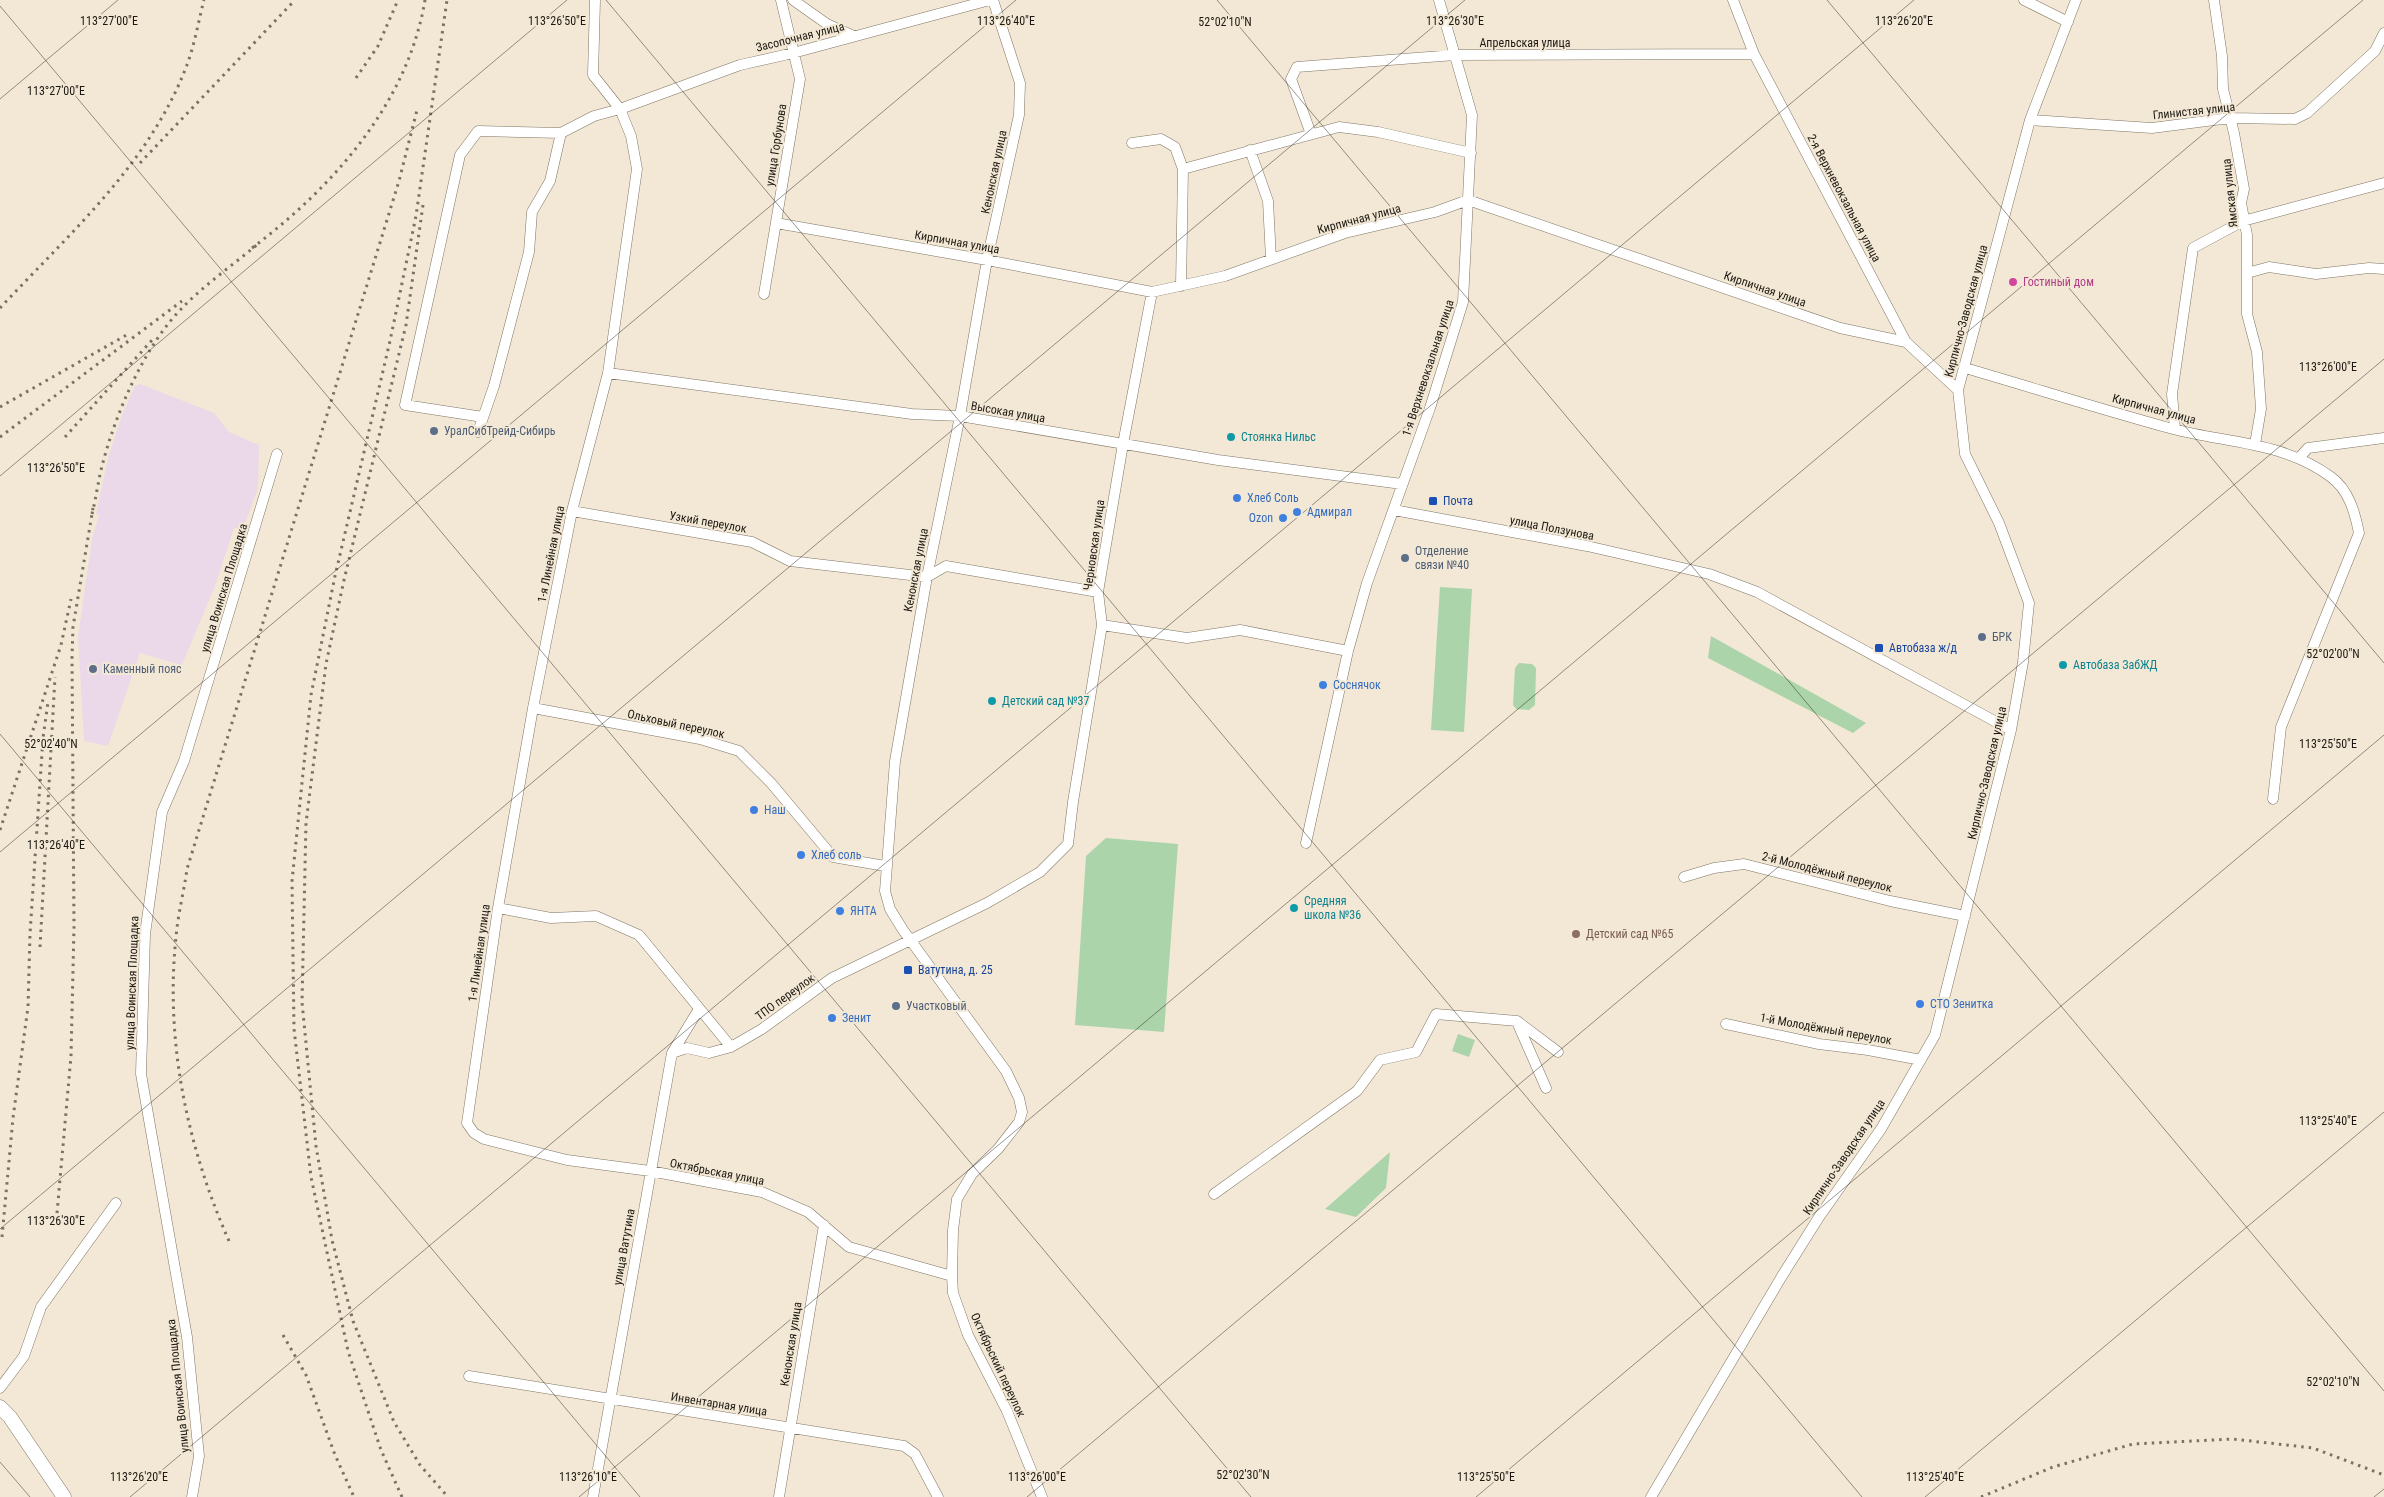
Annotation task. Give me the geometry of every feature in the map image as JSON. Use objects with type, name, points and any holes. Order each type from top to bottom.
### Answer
[{"type":"main road","points":[[0,1407],[10,1417],[64,1497]]},
{"type":"street","name":"1-я Линейная улица","points":[[467,1124],[498,908],[533,708],[572,511],[608,373],[637,169],[631,136],[620,109],[593,75],[595,0]]},
{"type":"street","name":"улица Горбунова","points":[[764,294],[800,79],[781,0]]},
{"type":"street","points":[[793,0],[828,24],[854,36]]},
{"type":"street","name":"Засопочная улица","points":[[561,133],[594,116],[620,109],[740,65],[794,53],[992,0]]},
{"type":"street","name":"Кенонская улица","points":[[992,0],[1020,83],[1019,115],[987,260],[960,416],[927,576],[895,761],[885,866],[886,901],[909,940],[1010,1077],[1019,1098],[1022,1112]]},
{"type":"street","name":"1-я Верхневокзальная улица","points":[[1394,510],[1430,408],[1463,302],[1472,115],[1439,0]]},
{"type":"street","name":"2-я Верхневокзальная улица","points":[[1733,0],[1754,54],[1906,342],[1958,390]]},
{"type":"street","points":[[2024,0],[2068,22]]},
{"type":"street","name":"Кирпично-Заводская улица","points":[[1651,1497],[1782,1276],[1819,1217],[1881,1129],[1935,1035],[2011,730],[2024,662],[2028,603],[1999,523],[1965,454],[1958,390],[2030,120],[2076,0]]},
{"type":"street","name":"Ямская улица","points":[[2214,0],[2222,56],[2223,89],[2244,189],[2240,203],[2247,235],[2247,314],[2257,352],[2261,409],[2255,444]]},
{"type":"street","name":"Глинистая улица","points":[[2030,120],[2152,128],[2230,118],[2295,119],[2307,113],[2374,51],[2384,33]]},
{"type":"street","name":"Апрельская улица","points":[[1311,134],[1291,79],[1297,67],[1455,56],[1754,54]]},
{"type":"street","points":[[1183,169],[1339,127],[1378,132],[1470,153]]},
{"type":"street","points":[[478,432],[494,386],[529,252],[532,212],[550,180],[561,133],[478,131],[460,155],[405,405],[483,417]]},
{"type":"street","points":[[1132,144],[1160,139],[1175,147],[1183,169],[1181,286]]},
{"type":"street","points":[[1250,150],[1268,201],[1271,259]]},
{"type":"street","points":[[2175,429],[2172,394],[2193,248],[2243,221],[2384,183]]},
{"type":"street","name":"Кирпичная улица","points":[[776,223],[987,260],[1152,292],[1225,276],[1345,233],[1435,212],[1468,200],[1840,328],[1906,342]]},
{"type":"street","points":[[2247,273],[2269,267],[2316,274],[2384,268]]},
{"type":"street","name":"Черновская улица","points":[[1073,802],[1102,625],[1098,592],[1123,444],[1152,292]]},
{"type":"street","name":"Кирпичная улица","points":[[1965,368],[2175,429],[2255,444],[2300,457],[2333,478],[2353,505],[2359,533],[2281,727],[2273,799]]},
{"type":"street","name":"Высокая улица","points":[[608,373],[912,414],[960,416],[1218,460],[1402,484]]},
{"type":"street","points":[[2300,457],[2308,448],[2384,438]]},
{"type":"street","name":"улица Воинская Площадка","points":[[192,1497],[199,1456],[187,1337],[141,1074],[145,934],[162,812],[184,761],[277,454]]},
{"type":"street","points":[[1306,843],[1348,651],[1367,584],[1394,510]]},
{"type":"street","name":"улица Ползунова","points":[[1394,510],[1587,546],[1709,574],[1757,592],[2011,730]]},
{"type":"street","name":"Узкий переулок","points":[[572,511],[752,542],[790,561],[927,576]]},
{"type":"street","points":[[927,576],[946,566],[1098,592]]},
{"type":"street","points":[[1102,625],[1187,638],[1240,630],[1348,651]]},
{"type":"street","name":"Ольховый переулок","points":[[533,708],[700,739],[739,751],[771,783],[833,857],[885,866]]},
{"type":"street","name":"ТПО переулок","points":[[672,1053],[687,1048],[709,1053],[731,1047],[762,1029],[832,978],[987,903],[1040,872],[1068,844],[1073,802]]},
{"type":"street","name":"2-й Молодёжный переулок","points":[[1684,878],[1714,868],[1744,864],[1890,901],[1965,916]]},
{"type":"street","points":[[498,908],[551,918],[596,916],[638,935],[731,1047]]},
{"type":"street","name":"улица Ватутина","points":[[593,1497],[672,1053],[698,1008]]},
{"type":"street","points":[[1214,1194],[1357,1091],[1380,1060],[1416,1052],[1436,1014],[1517,1021],[1558,1052]]},
{"type":"street","points":[[1517,1021],[1546,1088]]},
{"type":"street","name":"1-й Молодёжный переулок","points":[[1726,1024],[1819,1044],[1868,1050],[1921,1060]]},
{"type":"street","name":"Октябрьский переулок","points":[[1022,1112],[1015,1129],[972,1174],[957,1199],[953,1230],[952,1276],[953,1293],[968,1335],[1007,1411],[1042,1497]]},
{"type":"street","name":"Октябрьская улица","points":[[467,1124],[474,1133],[484,1139],[567,1160],[650,1171],[762,1192],[808,1212],[849,1247],[952,1276]]},
{"type":"street","points":[[0,1388],[24,1356],[41,1307],[116,1203]]},
{"type":"street","name":"Кенонская улица","points":[[779,1497],[824,1225]]},
{"type":"street","name":"Инвентарная улица","points":[[469,1376],[904,1446],[915,1454],[938,1497]]},
{"type":"shaded area","points":[[140,384],[214,413],[229,432],[259,445],[258,488],[243,529],[234,528],[215,586],[182,665],[140,653],[108,746],[84,741],[78,637],[92,539],[99,515],[96,514],[108,458],[122,415],[135,386]]},
{"type":"green space","points":[[1440,587],[1472,589],[1464,732],[1431,730]]},
{"type":"green space","points":[[1711,636],[1866,723],[1853,733],[1708,658]]},
{"type":"green space","points":[[1519,663],[1532,664],[1536,668],[1535,705],[1529,710],[1516,709],[1513,705],[1515,668]]},
{"type":"green space","points":[[1106,838],[1178,844],[1164,1032],[1075,1025],[1086,856]]},
{"type":"green space","points":[[1458,1034],[1475,1040],[1469,1057],[1452,1051]]},
{"type":"green space","points":[[1390,1152],[1386,1188],[1356,1217],[1325,1209]]},
{"type":"railway","points":[[0,308],[104,197],[150,137],[169,105],[185,70],[204,0]]},
{"type":"railway","points":[[140,163],[295,0]]},
{"type":"railway","points":[[356,78],[378,46],[398,0]]},
{"type":"railway","points":[[252,248],[311,198],[338,170],[362,140],[384,108],[402,74],[416,38],[425,0]]},
{"type":"railway","points":[[402,1497],[381,1450],[348,1351],[311,1177],[294,1029],[292,881],[311,695],[335,576],[390,341],[416,216],[447,0]]},
{"type":"railway","points":[[229,1241],[201,1168],[183,1092],[177,1054],[174,1015],[173,976],[178,920],[187,869],[399,181],[417,110]]},
{"type":"railway","points":[[423,205],[406,325],[344,580],[326,664],[306,823],[302,1002],[316,1146],[332,1240],[353,1321],[394,1422],[420,1465],[448,1497]]},
{"type":"railway","points":[[92,514],[102,466],[115,424],[134,380],[157,339],[193,297],[258,244]]},
{"type":"railway","points":[[0,437],[182,301]]},
{"type":"railway","points":[[0,407],[130,333]]},
{"type":"railway","points":[[65,437],[153,339]]},
{"type":"railway","points":[[57,1213],[71,1056],[74,927],[73,627],[93,508]]},
{"type":"railway","points":[[0,830],[61,645],[71,599]]},
{"type":"railway","points":[[40,947],[55,677]]},
{"type":"railway","points":[[2,1237],[13,1118],[28,1007],[30,934],[43,738],[48,702]]},
{"type":"railway","points":[[283,1335],[306,1375],[335,1455],[354,1497]]},
{"type":"railway","points":[[1981,1497],[2053,1467],[2133,1444],[2233,1439],[2313,1448],[2384,1475]]},
{"type":"place","name":"Гостиный дом","points":[[2013,282]]},
{"type":"place","name":"УралСибТрейд-Сибирь","points":[[434,431]]},
{"type":"place","name":"Стоянка Нильс","points":[[1231,437]]},
{"type":"place","name":"Хлеб Соль","points":[[1237,498]]},
{"type":"place","name":"Почта","points":[[1433,501]]},
{"type":"place","name":"Адмирал","points":[[1297,512]]},
{"type":"place","name":"Ozon","points":[[1283,518]]},
{"type":"place","name":"Отделение связи №40","points":[[1405,558]]},
{"type":"place","name":"БРК","points":[[1982,637]]},
{"type":"place","name":"Автобаза ж/д","points":[[1879,648]]},
{"type":"place","name":"Автобаза ЗабЖД","points":[[2063,665]]},
{"type":"place","name":"Каменный пояс","points":[[93,669]]},
{"type":"place","name":"Соснячок","points":[[1323,685]]},
{"type":"place","name":"Детский сад №37","points":[[992,701]]},
{"type":"place","name":"Наш","points":[[754,810]]},
{"type":"place","name":"Хлеб соль","points":[[801,855]]},
{"type":"place","name":"Средняя школа №36","points":[[1294,908]]},
{"type":"place","name":"ЯНТА","points":[[840,911]]},
{"type":"place","name":"Детский сад №65","points":[[1576,934]]},
{"type":"place","name":"Ватутина, д. 25","points":[[908,970]]},
{"type":"place","name":"СТО Зенитка","points":[[1920,1004]]},
{"type":"place","name":"Участковый","points":[[896,1006]]},
{"type":"place","name":"Зенит","points":[[832,1018]]}]
